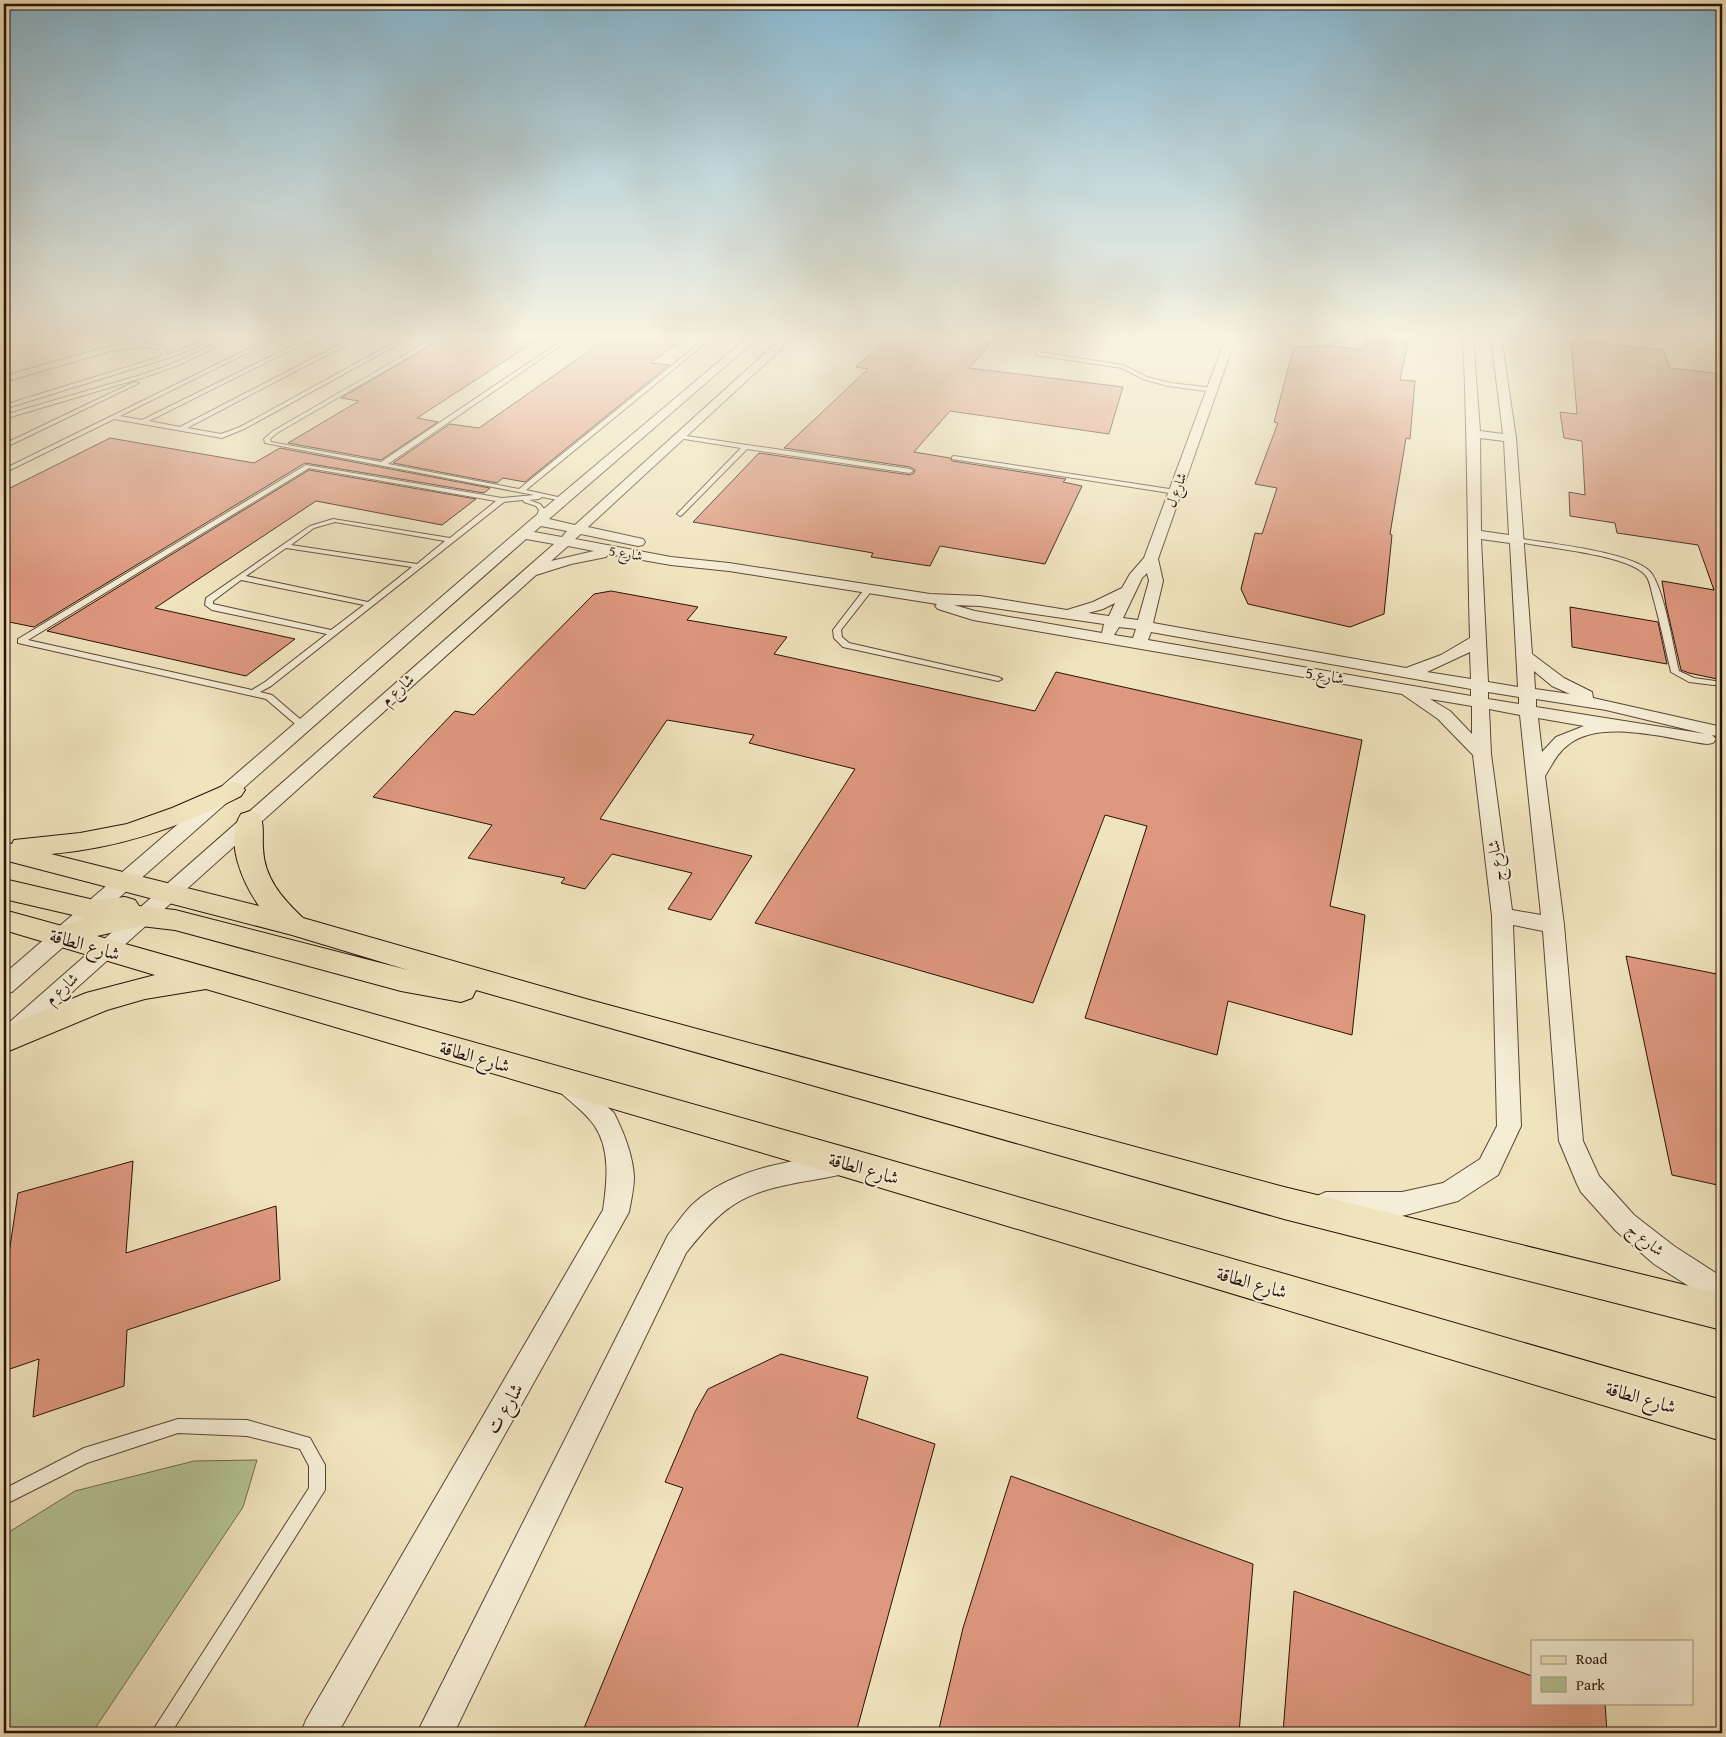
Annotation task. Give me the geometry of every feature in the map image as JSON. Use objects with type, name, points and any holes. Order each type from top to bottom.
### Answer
[{"type":"main road","points":[[4,846],[62,846],[106,839],[150,827],[192,811],[232,790]]},
{"type":"main road","points":[[250,820],[249,858],[254,876],[263,894],[293,925]]},
{"type":"main road","points":[[4,851],[293,925],[586,1012],[1284,1203],[1722,1312]]},
{"type":"main road","points":[[4,889],[94,910],[136,905],[167,894]]},
{"type":"main road","points":[[62,937],[95,926],[141,916],[174,920],[401,980],[586,1012]]},
{"type":"main road","name":"شارع الطاقة","points":[[4,920],[848,1163],[1722,1421]]},
{"type":"main road","points":[[4,1041],[44,1020],[122,992],[173,982],[213,979]]},
{"type":"street","name":"شارع م","points":[[4,986],[94,910],[658,418]]},
{"type":"street","name":"شارع م","points":[[4,1041],[141,916],[578,530],[700,418]]},
{"type":"street","name":"شارع ل","points":[[1106,637],[1127,590],[1151,558],[1204,418]]},
{"type":"street","name":"شارع ج","points":[[1284,1203],[1402,1204],[1449,1193],[1488,1167],[1509,1126],[1502,916],[1482,754],[1474,534],[1473,418]]},
{"type":"street","name":"شارع ج","points":[[1507,418],[1528,701],[1553,925],[1571,1140],[1590,1184],[1632,1228],[1664,1254],[1722,1292]]},
{"type":"street","points":[[649,426],[683,434]]},
{"type":"street","points":[[1474,434],[1510,438]]},
{"type":"street","points":[[607,502],[606,512],[609,523],[617,532],[630,541]]},
{"type":"street","name":"شارع 5","points":[[538,521],[692,554],[729,567]]},
{"type":"street","name":"شارع 5","points":[[524,534],[685,564],[729,567],[930,599],[980,600],[1146,626],[1216,640],[1406,672],[1481,694]]},
{"type":"street","points":[[1474,534],[1516,540]]},
{"type":"street","points":[[524,577],[568,560],[618,552]]},
{"type":"street","points":[[1140,643],[1146,626],[1156,581],[1151,558]]},
{"type":"street","points":[[1057,613],[1098,606],[1115,599],[1127,590]]},
{"type":"street","name":"شارع 5","points":[[930,599],[973,615],[1397,688],[1481,694],[1528,701],[1606,705],[1722,732]]},
{"type":"street","points":[[1151,603],[1161,614],[1176,624],[1216,640]]},
{"type":"street","points":[[1406,672],[1442,662],[1460,653],[1477,640]]},
{"type":"street","points":[[1524,655],[1558,682],[1606,705]]},
{"type":"street","points":[[1397,688],[1444,715],[1482,754]]},
{"type":"street","name":"شارع 5","points":[[1528,701],[1610,725],[1722,740]]},
{"type":"street","points":[[1537,774],[1553,748],[1564,737],[1610,725]]},
{"type":"street","points":[[1502,916],[1553,925]]},
{"type":"street","name":"شارع ت","points":[[319,1733],[616,1212],[621,1176],[615,1146],[605,1120],[566,1082]]},
{"type":"street","points":[[435,1733],[677,1244],[705,1211],[744,1185],[782,1174],[848,1163]]},
{"type":"lane","points":[[4,446],[63,418]]},
{"type":"lane","points":[[4,472],[111,418]]},
{"type":"lane","points":[[119,418],[222,436],[260,418]]},
{"type":"lane","points":[[143,422],[151,418]]},
{"type":"lane","points":[[181,429],[202,418]]},
{"type":"lane","points":[[300,418],[267,439],[268,443],[383,464],[520,495],[564,499]]},
{"type":"lane","points":[[383,464],[451,418]]},
{"type":"lane","points":[[253,693],[268,684],[502,500],[520,495],[613,418]]},
{"type":"lane","points":[[683,434],[746,446],[910,471]]},
{"type":"lane","points":[[680,514],[746,446]]},
{"type":"lane","points":[[954,458],[1176,492]]},
{"type":"lane","points":[[304,726],[269,697],[21,641],[308,466],[502,500]]},
{"type":"lane","points":[[520,495],[541,508],[538,521]]},
{"type":"lane","points":[[333,633],[209,605],[209,600],[312,527],[335,520],[452,540]]},
{"type":"lane","points":[[1516,540],[1615,558],[1640,568],[1649,574],[1657,598],[1675,672],[1692,680],[1722,684]]},
{"type":"lane","points":[[285,546],[418,566]]},
{"type":"lane","points":[[240,577],[369,604]]},
{"type":"lane","points":[[869,589],[837,630],[838,638],[846,646],[998,679]]},
{"type":"lane","points":[[4,1497],[84,1456],[178,1426],[246,1428],[305,1443],[317,1465],[317,1490],[161,1733]]},
{"type":"green space","points":[[257,1460],[243,1507],[92,1733],[4,1733],[4,1535],[75,1491],[194,1461]]},
{"type":"building","points":[[330,418],[417,418],[438,422],[381,460],[288,443]]},
{"type":"building","points":[[493,418],[604,418],[525,482],[503,478],[497,483],[393,463],[450,424],[479,428]]},
{"type":"building","points":[[816,418],[944,418],[914,452],[950,458],[952,461],[1066,479],[1063,482],[1082,486],[1045,564],[940,546],[930,566],[871,557],[873,553],[693,522],[759,453],[910,475],[915,470],[910,467],[784,448]]},
{"type":"building","points":[[999,418],[1114,418],[1109,434]]},
{"type":"building","points":[[1275,418],[1412,418],[1410,439],[1406,438],[1390,534],[1392,535],[1384,614],[1350,627],[1248,604],[1241,589],[1255,533],[1262,534],[1277,488],[1255,484],[1278,423],[1274,422]]},
{"type":"building","points":[[1561,418],[1722,418],[1722,680],[1681,670],[1666,605],[1662,581],[1714,590],[1698,545],[1617,533],[1615,523],[1570,516],[1569,492],[1585,495],[1582,441],[1564,438]]},
{"type":"building","points":[[110,438],[254,463],[280,448],[490,488],[484,493],[305,463],[34,627],[4,621],[4,491]]},
{"type":"building","points":[[309,470],[476,499],[442,525],[316,501],[155,608],[295,639],[246,676],[47,631]]},
{"type":"building","points":[[611,591],[698,607],[687,620],[787,637],[774,654],[1035,711],[1056,672],[1362,740],[1330,906],[1365,915],[1352,1035],[1228,1001],[1217,1055],[1085,1018],[1147,826],[1105,815],[1033,1003],[755,923],[855,769],[749,743],[754,735],[667,720],[600,819],[752,856],[711,920],[668,909],[692,873],[612,854],[585,889],[561,883],[565,878],[468,858],[492,825],[373,797],[455,711],[474,715],[594,594]]},
{"type":"building","points":[[1570,607],[1658,622],[1667,664],[1572,647]]},
{"type":"building","points":[[1626,956],[1722,975],[1722,1186],[1672,1175]]},
{"type":"building","points":[[133,1161],[126,1253],[276,1206],[280,1280],[127,1330],[124,1386],[33,1417],[39,1359],[4,1371],[4,1287],[18,1193]]},
{"type":"building","points":[[781,1354],[868,1377],[857,1418],[935,1444],[856,1733],[582,1733],[683,1488],[665,1482],[695,1412],[708,1389]]},
{"type":"building","points":[[1011,1476],[1253,1564],[1239,1733],[938,1733],[963,1628]]},
{"type":"building","points":[[1294,1591],[1531,1676],[1531,1704],[1605,1704],[1607,1733],[1283,1733]]}]
